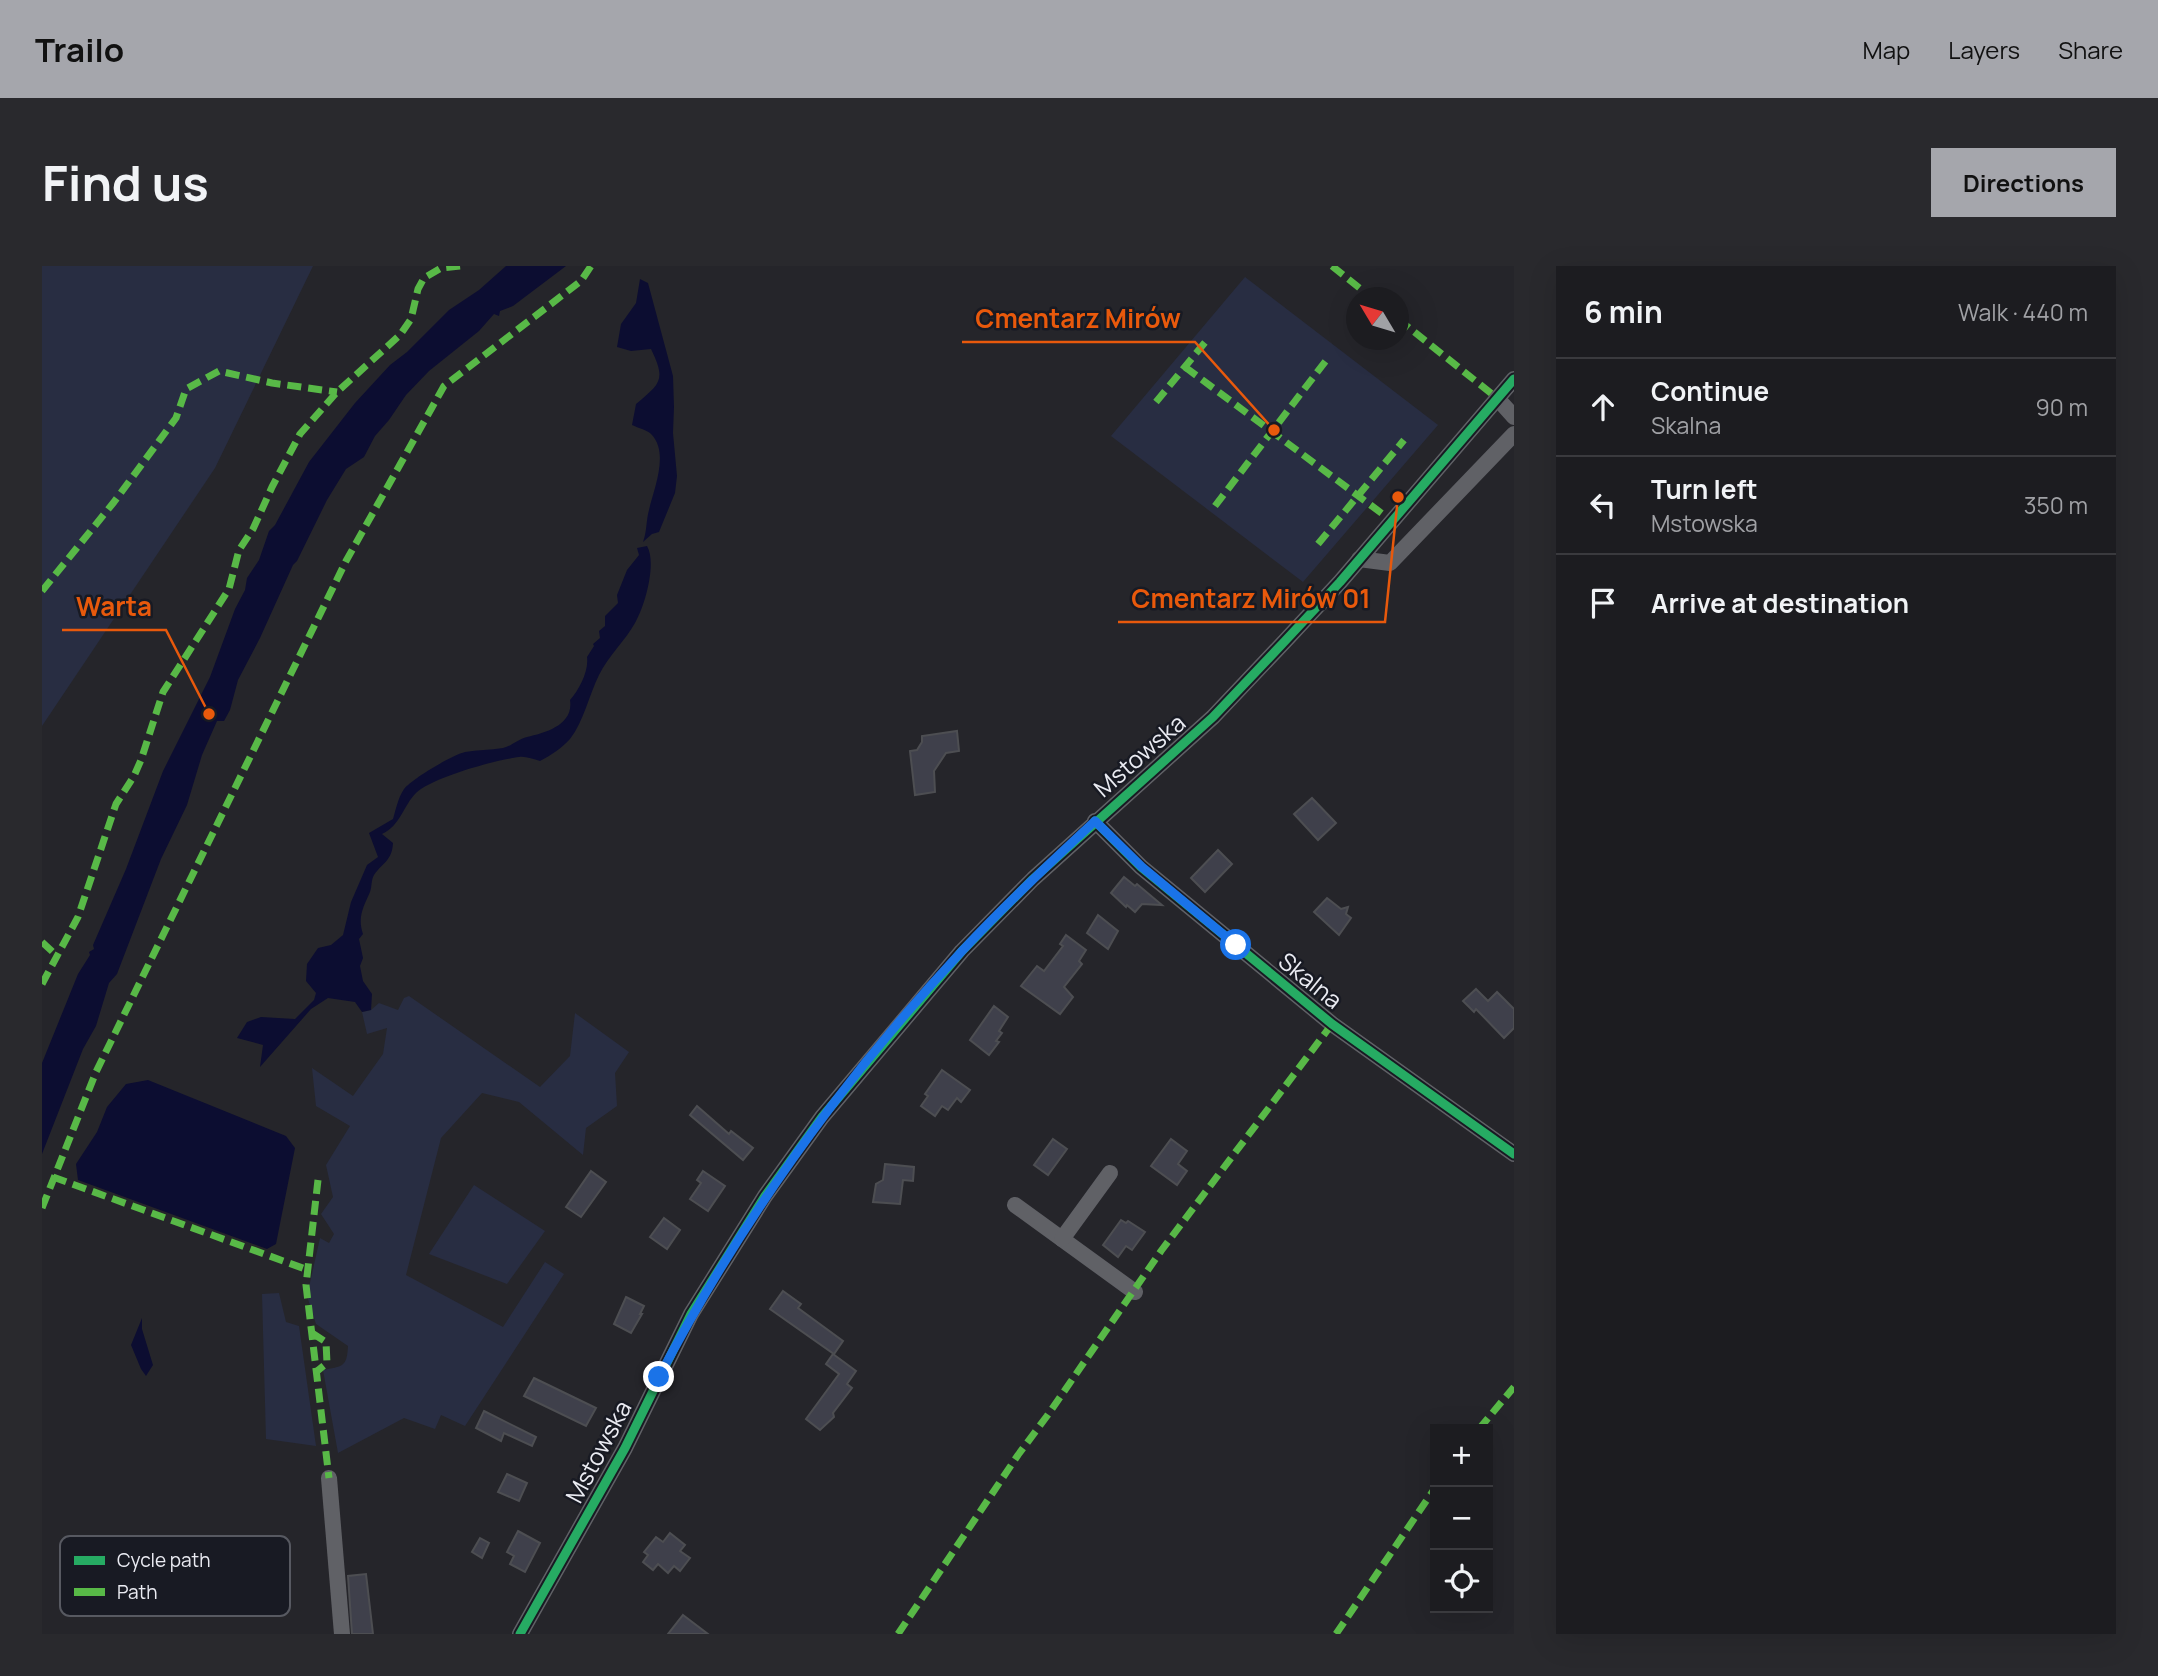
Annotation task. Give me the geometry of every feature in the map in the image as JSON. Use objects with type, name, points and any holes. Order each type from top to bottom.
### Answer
[{"type":"street","name":"Mstowska","points":[[520,1634],[625,1448],[691,1314],[765,1196],[830,1107],[962,951],[1095,821],[1213,717],[1294,631],[1514,379]]},
{"type":"street","points":[[1497,398],[1514,416]]},
{"type":"street","points":[[1359,559],[1390,563],[1514,434]]},
{"type":"street","name":"Skalna","points":[[1095,821],[1150,875],[1332,1024],[1514,1154]]},
{"type":"street","points":[[1062,1239],[1110,1173]]},
{"type":"street","points":[[1015,1205],[1135,1292]]},
{"type":"street","points":[[329,1478],[342,1634]]},
{"type":"shaded area","points":[[42,266],[313,266],[215,468],[42,726]]},
{"type":"shaded area","points":[[506,266],[566,266],[513,306],[500,311],[499,316],[494,314],[479,331],[429,371],[406,395],[375,436],[364,457],[346,469],[327,500],[238,680],[230,710],[224,721],[217,721],[202,755],[187,805],[161,859],[117,974],[109,983],[96,1026],[83,1049],[42,1154],[42,1063],[78,974],[90,955],[89,952],[94,949],[93,945],[126,869],[163,771],[210,677],[235,609],[245,590],[247,578],[259,560],[269,531],[275,525],[309,462],[355,403],[390,365],[449,310],[479,290]]},
{"type":"shaded area","points":[[1245,277],[1438,425],[1303,582],[1111,436]]},
{"type":"shaded area","points":[[640,279],[648,283],[673,376],[673,433],[677,476],[675,493],[659,532],[643,542],[660,461],[657,443],[650,433],[632,425],[636,404],[656,386],[659,374],[651,349],[631,351],[617,347],[621,324],[636,303]]},
{"type":"shaded area","points":[[647,546],[650,553],[650,573],[639,616],[603,668],[570,739],[540,761],[524,757],[481,765],[424,787],[412,798],[393,826],[382,834],[393,843],[392,849],[389,858],[373,877],[362,912],[363,934],[359,939],[363,958],[360,966],[363,981],[372,994],[371,1010],[362,1012],[355,1002],[328,998],[311,1009],[260,1067],[263,1045],[237,1038],[247,1022],[261,1017],[295,1019],[314,1000],[316,993],[306,981],[307,964],[318,948],[331,945],[343,935],[351,902],[367,865],[378,857],[369,833],[393,819],[400,796],[408,785],[442,762],[465,752],[506,747],[550,730],[563,722],[568,716],[570,700],[585,674],[587,657],[593,644],[600,638],[599,631],[605,626],[605,616],[618,603],[617,595],[627,570],[639,555],[637,548]]},
{"type":"shaded area","points":[[409,996],[540,1087],[570,1056],[575,1013],[629,1052],[615,1073],[617,1106],[586,1128],[583,1155],[519,1102],[482,1093],[441,1138],[406,1275],[503,1327],[545,1262],[564,1274],[465,1426],[441,1415],[435,1429],[404,1418],[338,1453],[323,1370],[342,1365],[348,1346],[316,1324],[307,1296],[320,1238],[329,1243],[334,1234],[321,1214],[333,1197],[326,1165],[350,1126],[316,1106],[312,1068],[353,1096],[383,1054],[387,1028],[367,1034],[362,1012],[371,1010],[379,1003],[398,1010],[404,998]]},
{"type":"shaded area","points":[[148,1080],[286,1136],[295,1148],[276,1244],[267,1249],[78,1180],[76,1164],[97,1132],[107,1107],[126,1084]]},
{"type":"shaded area","points":[[474,1185],[545,1231],[507,1284],[429,1254]]},
{"type":"shaded area","points":[[279,1293],[286,1322],[299,1326],[316,1446],[266,1439],[262,1294]]},
{"type":"shaded area","points":[[142,1318],[142,1329],[153,1365],[146,1376],[131,1345]]},
{"type":"building","points":[[957,731],[959,751],[946,753],[934,771],[935,792],[915,795],[910,751],[917,750],[922,736]]},
{"type":"building","points":[[1312,798],[1336,823],[1318,840],[1294,814]]},
{"type":"building","points":[[1218,850],[1232,864],[1205,892],[1191,878]]},
{"type":"building","points":[[1124,877],[1162,905],[1142,904],[1135,912],[1127,905],[1126,907],[1111,893]]},
{"type":"building","points":[[1327,898],[1341,909],[1348,907],[1346,914],[1351,918],[1339,935],[1314,912]]},
{"type":"building","points":[[1098,915],[1118,931],[1108,949],[1087,933]]},
{"type":"building","points":[[1066,935],[1086,950],[1079,961],[1082,964],[1064,987],[1073,997],[1060,1014],[1021,986],[1037,966],[1044,971],[1063,946],[1060,944]]},
{"type":"building","points":[[1476,989],[1488,1001],[1497,992],[1514,1009],[1514,1028],[1504,1038],[1476,1009],[1474,1012],[1463,1001]]},
{"type":"building","points":[[994,1006],[1008,1017],[999,1031],[1002,1033],[996,1041],[999,1042],[989,1055],[970,1040]]},
{"type":"building","points":[[942,1070],[970,1090],[961,1102],[957,1098],[948,1110],[942,1106],[935,1116],[921,1106],[928,1096],[925,1094]]},
{"type":"building","points":[[697,1106],[729,1134],[731,1131],[753,1148],[743,1160],[690,1115]]},
{"type":"building","points":[[1053,1139],[1067,1149],[1048,1175],[1034,1165]]},
{"type":"building","points":[[1171,1139],[1187,1151],[1178,1164],[1187,1171],[1177,1185],[1151,1166]]},
{"type":"building","points":[[885,1164],[914,1167],[913,1181],[903,1180],[900,1204],[873,1202],[876,1184],[883,1180]]},
{"type":"building","points":[[591,1171],[606,1182],[581,1217],[566,1207]]},
{"type":"building","points":[[703,1171],[725,1186],[708,1211],[690,1199],[701,1183],[697,1180]]},
{"type":"building","points":[[664,1218],[680,1230],[667,1249],[650,1237]]},
{"type":"building","points":[[1121,1220],[1126,1223],[1128,1221],[1145,1232],[1132,1250],[1126,1246],[1118,1257],[1103,1245]]},
{"type":"building","points":[[783,1291],[801,1304],[798,1308],[843,1341],[834,1354],[770,1309]]},
{"type":"building","points":[[626,1297],[644,1306],[631,1333],[614,1324]]},
{"type":"building","points":[[833,1354],[856,1371],[847,1384],[852,1388],[833,1413],[834,1417],[820,1430],[806,1419],[839,1374],[826,1364]]},
{"type":"building","points":[[534,1378],[596,1408],[586,1426],[524,1396]]},
{"type":"building","points":[[484,1411],[536,1437],[532,1446],[504,1433],[501,1441],[476,1428]]},
{"type":"building","points":[[507,1474],[527,1483],[519,1501],[498,1492]]},
{"type":"building","points":[[518,1531],[540,1543],[525,1572],[510,1564],[514,1556],[507,1552]]},
{"type":"building","points":[[670,1533],[685,1545],[680,1551],[690,1558],[680,1571],[674,1566],[668,1573],[658,1564],[653,1570],[643,1562],[648,1555],[644,1552],[656,1537],[663,1542]]},
{"type":"building","points":[[480,1538],[489,1543],[482,1558],[472,1552]]},
{"type":"building","points":[[366,1574],[373,1634],[352,1634],[348,1576]]},
{"type":"building","points":[[683,1615],[708,1634],[668,1634]]},
{"type":"marked path","points":[[42,984],[78,917],[116,804],[141,760],[163,692],[229,589],[239,550],[253,529],[300,434],[337,392],[400,335],[411,319],[418,289],[424,278],[441,268],[460,266]]},
{"type":"marked path","points":[[42,1208],[96,1072],[346,561],[444,386],[581,281],[591,266]]},
{"type":"marked path","points":[[1332,266],[1358,287]]},
{"type":"marked path","points":[[1409,328],[1497,398]]},
{"type":"marked path","points":[[1156,402],[1207,340]]},
{"type":"marked path","points":[[1215,506],[1328,358]]},
{"type":"marked path","points":[[1185,367],[1392,521]]},
{"type":"marked path","points":[[42,591],[114,502],[176,418],[186,389],[219,371],[272,383],[337,392]]},
{"type":"marked path","points":[[1318,544],[1404,440]]},
{"type":"marked path","points":[[42,942],[56,955]]},
{"type":"marked path","points":[[898,1634],[1018,1455],[1161,1251],[1332,1024]]},
{"type":"marked path","points":[[53,1177],[308,1270]]},
{"type":"marked path","points":[[318,1180],[306,1285],[329,1478]]},
{"type":"marked path","points":[[312,1333],[326,1342],[327,1363],[316,1372]]},
{"type":"marked path","points":[[1483,1424],[1514,1387]]},
{"type":"marked path","points":[[1336,1634],[1430,1495]]},
{"type":"cycle path","points":[[520,1634],[625,1448],[691,1314],[765,1196],[822,1117],[962,951],[1033,879],[1213,717],[1285,641],[1340,582],[1514,379]]},
{"type":"cycle path","points":[[1095,821],[1141,867],[1332,1024],[1514,1154]]},
{"type":"place","name":"Cmentarz Mirów","points":[[1274,430]]},
{"type":"place","name":"Cmentarz Mirów 01","points":[[1398,497]]},
{"type":"place","name":"Warta","points":[[209,714]]},
{"type":"route","points":[[659,1377],[691,1314],[765,1196],[822,1117],[962,951],[1095,821],[1142,867],[1236,945]]}]
